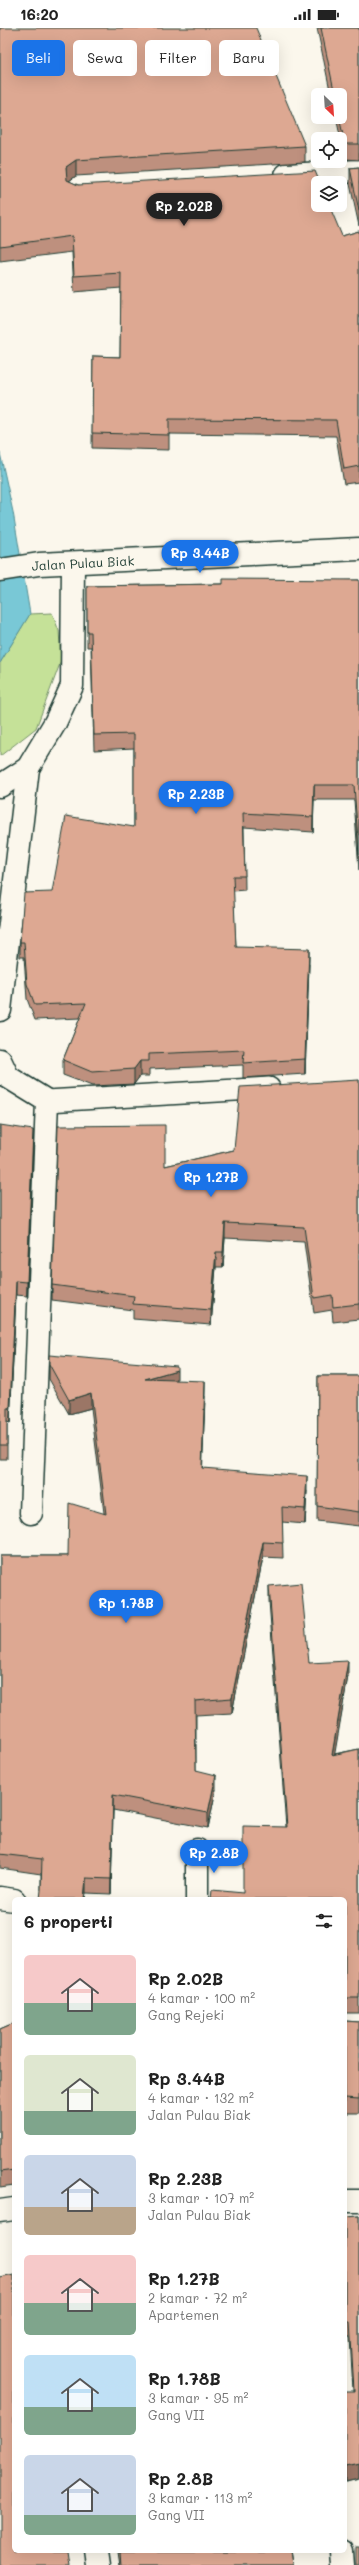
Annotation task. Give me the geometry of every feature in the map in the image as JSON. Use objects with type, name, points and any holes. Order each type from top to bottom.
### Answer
[{"type":"street","points":[[269,176],[359,171]]},
{"type":"street","name":"Jalan Pulau Biak","points":[[0,570],[39,564],[359,549]]},
{"type":"street","points":[[0,1010],[28,768],[55,723],[72,686],[73,563]]},
{"type":"street","points":[[0,786],[28,768]]},
{"type":"street","points":[[0,1060],[8,1077],[47,1101],[31,1513]]},
{"type":"street","points":[[197,1850],[197,1897]]},
{"type":"street","points":[[0,1898],[12,1900]]},
{"type":"street","points":[[347,2201],[359,2201]]},
{"type":"street","points":[[0,2211],[12,2209]]},
{"type":"street","points":[[97,2553],[99,2565]]},
{"type":"street","points":[[342,2553],[343,2565]]},
{"type":"lane","points":[[47,1101],[289,1087]]},
{"type":"green space","points":[[52,613],[59,631],[61,661],[36,728],[0,756],[0,663],[30,614]]},
{"type":"water","points":[[0,453],[13,512],[30,614],[0,663]]},
{"type":"building","points":[[0,28],[256,28],[261,40],[219,40],[219,76],[276,76],[305,146],[76,160],[66,167],[67,180],[78,185],[315,171],[317,176],[311,176],[311,212],[332,212],[342,236],[359,231],[359,466],[344,469],[336,420],[169,419],[169,435],[92,433],[93,356],[120,357],[121,273],[74,276],[72,236],[0,246]]},
{"type":"building","points":[[321,28],[359,28],[359,144],[347,144],[347,132],[342,132],[341,124],[347,124],[347,88],[334,88]]},
{"type":"building","points":[[359,167],[359,211],[350,168]]},
{"type":"building","points":[[223,579],[359,580],[359,855],[354,785],[314,785],[313,817],[243,813],[245,876],[233,876],[236,947],[309,949],[305,1059],[243,1063],[244,1050],[149,1054],[149,1061],[140,1061],[134,1069],[92,1072],[63,1060],[86,1003],[35,1005],[27,984],[24,942],[20,942],[24,893],[52,892],[66,816],[134,827],[134,734],[94,735],[91,632],[87,632],[87,586],[223,584]]},
{"type":"building","points":[[359,1080],[359,1304],[333,1307],[332,1295],[314,1298],[304,1227],[225,1223],[223,1252],[216,1252],[211,1310],[133,1304],[134,1296],[52,1285],[58,1126],[165,1125],[165,1166],[234,1150],[240,1087]]},
{"type":"building","points":[[0,1125],[33,1130],[27,1282],[16,1281],[10,1408],[7,1408],[7,1445],[0,1445]]},
{"type":"building","points":[[49,1355],[177,1366],[177,1370],[145,1379],[205,1381],[202,1468],[307,1476],[305,1509],[282,1507],[283,1543],[263,1542],[232,1698],[195,1701],[196,1770],[216,1775],[208,1813],[113,1795],[111,1879],[86,1878],[84,1897],[40,1897],[42,1859],[0,1854],[0,1556],[68,1556],[69,1503],[106,1514],[91,1393],[69,1400],[49,1364]]},
{"type":"building","points":[[318,1376],[359,1376],[359,1512],[317,1506]]},
{"type":"building","points":[[301,1583],[309,1663],[348,1661],[332,1755],[359,1749],[359,1998],[347,1998],[347,1897],[211,1897],[212,1890],[243,1893],[243,1826],[287,1827],[269,1586]]},
{"type":"building","points":[[347,2021],[359,2022],[359,2099],[347,2098]]},
{"type":"building","points":[[12,2024],[12,2170],[0,2172],[0,2029]]},
{"type":"building","points":[[359,2216],[359,2464],[347,2467],[347,2391],[354,2391],[350,2322],[347,2322],[347,2217]]},
{"type":"building","points":[[12,2275],[12,2553],[68,2553],[70,2565],[0,2565],[0,2278]]},
{"type":"building","points":[[356,2547],[359,2547],[359,2565],[356,2565]]},
{"type":"building","points":[[119,2553],[291,2553],[293,2565],[120,2565]]}]
